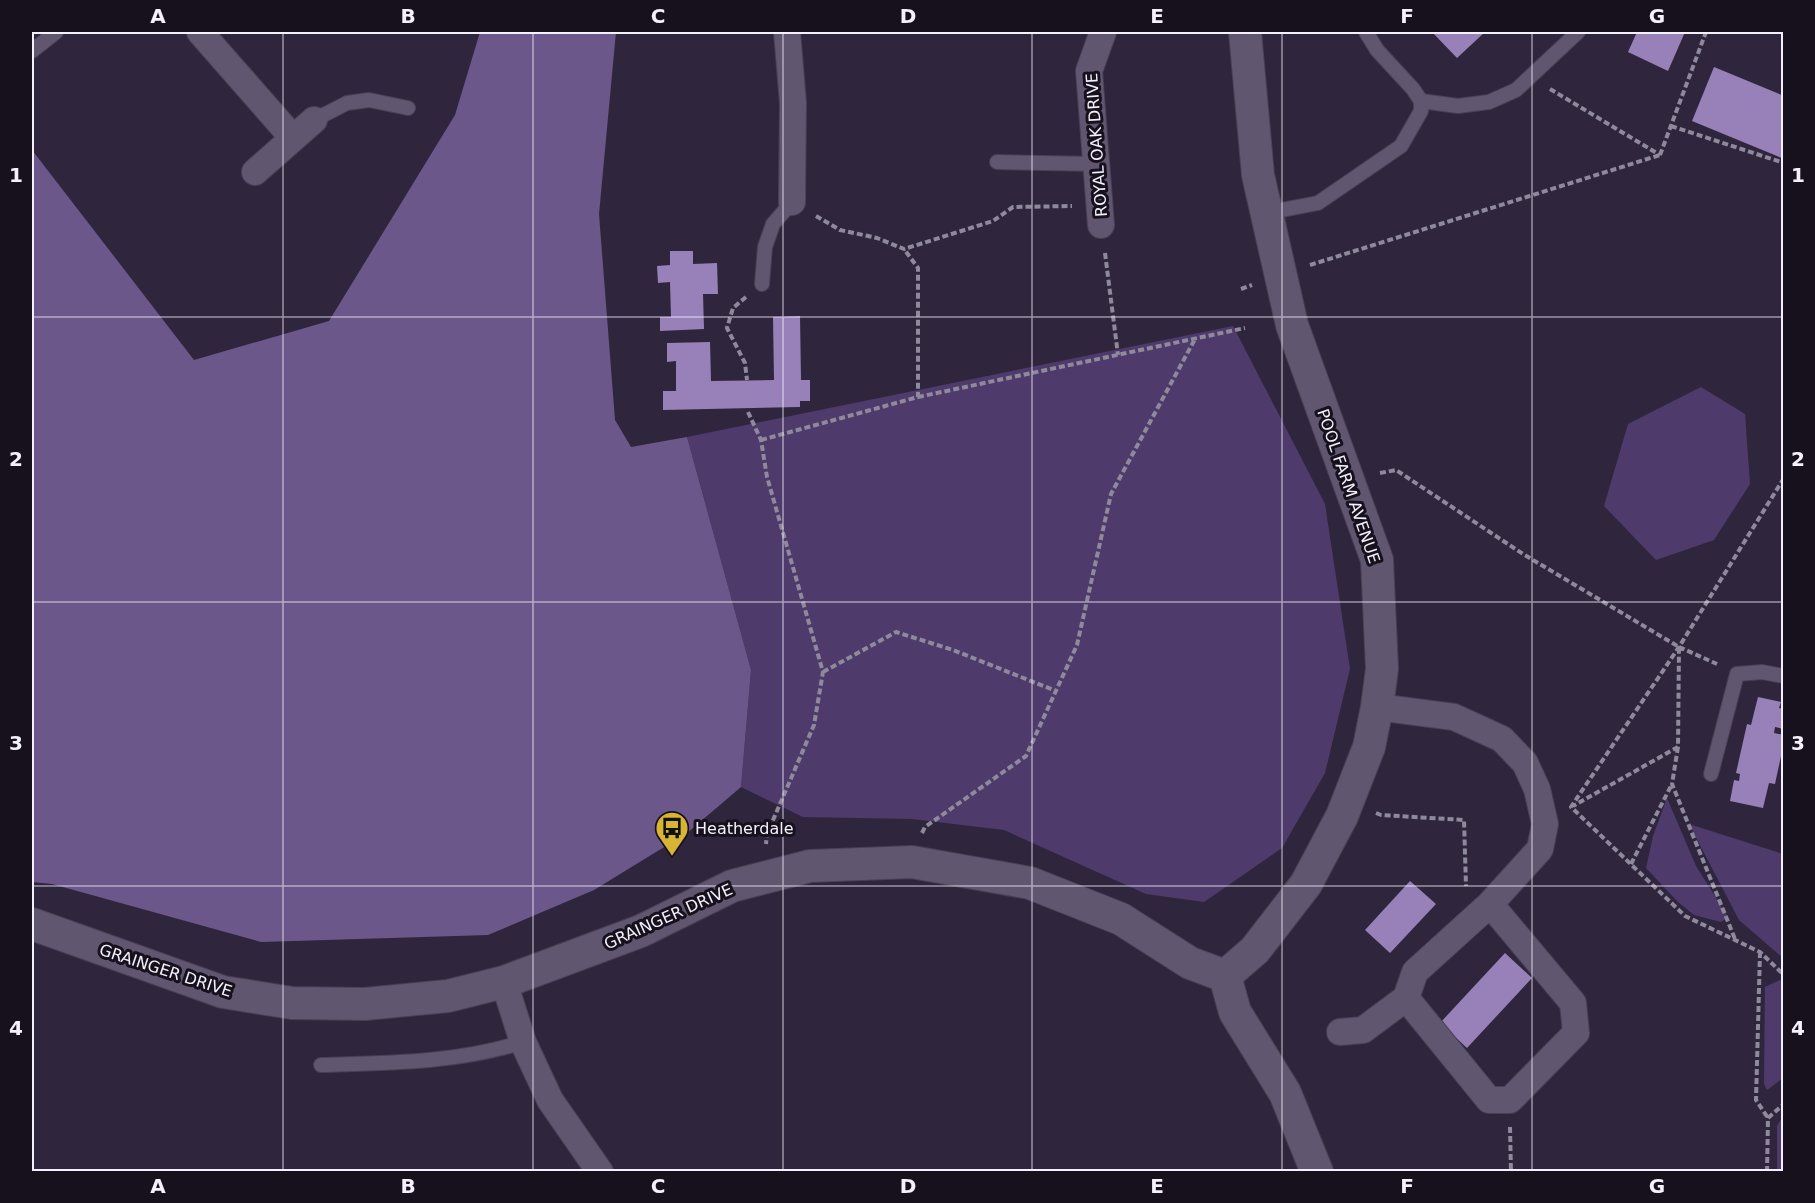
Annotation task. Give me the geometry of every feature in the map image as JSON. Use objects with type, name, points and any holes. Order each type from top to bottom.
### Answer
[{"type":"street","points":[[200,32],[293,138]]},
{"type":"street","points":[[787,32],[793,103],[792,202]]},
{"type":"street","name":"ROYAL OAK DRIVE","points":[[1101,215],[1089,70],[1103,32]]},
{"type":"street","name":"POOL FARM AVENUE","points":[[1225,976],[1255,950],[1306,884],[1342,816],[1369,747],[1382,669],[1377,560],[1292,325],[1258,175],[1245,32]]},
{"type":"street","points":[[255,172],[314,120]]},
{"type":"street","points":[[1340,1032],[1363,1030],[1406,998],[1415,972],[1483,911],[1540,849],[1545,824],[1537,789],[1525,763],[1502,739],[1454,717],[1377,706]]},
{"type":"street","name":"GRAINGER DRIVE","points":[[32,924],[223,992],[292,1003],[365,1004],[448,996],[504,981],[641,931],[732,886],[810,866],[912,862],[1030,883],[1121,919],[1190,963],[1225,976]]},
{"type":"street","points":[[1406,998],[1490,1100],[1510,1100],[1576,1033],[1573,1003],[1483,911]]},
{"type":"street","points":[[1225,976],[1235,1012],[1285,1093],[1317,1172]]},
{"type":"street","points":[[504,981],[523,1042],[550,1100],[600,1172]]},
{"type":"lane","points":[[32,51],[56,32]]},
{"type":"lane","points":[[1266,213],[1318,203],[1401,147],[1421,111],[1421,101],[1413,89],[1377,50],[1366,32]]},
{"type":"lane","points":[[1421,101],[1458,106],[1489,102],[1516,90],[1578,32]]},
{"type":"lane","points":[[314,120],[347,103],[369,100],[408,108]]},
{"type":"lane","points":[[997,162],[1096,164]]},
{"type":"lane","points":[[762,284],[765,246],[773,224],[792,202]]},
{"type":"lane","points":[[1711,774],[1737,674],[1762,672],[1784,676]]},
{"type":"lane","points":[[321,1065],[409,1063],[449,1059],[523,1042]]},
{"type":"path","points":[[1660,155],[1706,32]]},
{"type":"path","points":[[1530,78],[1660,155]]},
{"type":"path","points":[[1671,126],[1784,164]]},
{"type":"path","points":[[1280,275],[1660,155]]},
{"type":"path","points":[[792,202],[840,230],[877,238],[904,249],[918,268],[918,397]]},
{"type":"path","points":[[904,249],[993,221],[1013,207],[1101,215],[1118,355]]},
{"type":"path","points":[[747,380],[745,363],[727,328],[732,308],[762,284]]},
{"type":"path","points":[[761,440],[918,397],[1245,328]]},
{"type":"path","points":[[912,862],[925,827],[1026,756],[1077,645],[1111,494],[1195,339]]},
{"type":"path","points":[[748,412],[761,440],[767,477],[824,672],[814,725],[767,834],[766,878]]},
{"type":"path","points":[[1347,479],[1396,470],[1523,554],[1679,647],[1737,674]]},
{"type":"path","points":[[1571,807],[1679,647],[1784,478]]},
{"type":"path","points":[[824,672],[896,632],[953,650],[1056,691]]},
{"type":"path","points":[[1631,864],[1672,784],[1678,747],[1679,647]]},
{"type":"path","points":[[1545,824],[1678,747]]},
{"type":"path","points":[[1672,784],[1735,940]]},
{"type":"path","points":[[1348,799],[1381,815],[1464,820],[1466,902],[1483,911]]},
{"type":"path","points":[[1571,807],[1685,916],[1760,952],[1784,975]]},
{"type":"path","points":[[1760,952],[1756,1100],[1768,1118],[1767,1172]]},
{"type":"path","points":[[1510,1100],[1510,1172]]},
{"type":"path","points":[[1768,1118],[1784,1104]]},
{"type":"shaded area","points":[[480,32],[616,32],[599,214],[615,420],[631,447],[687,437],[751,670],[741,787],[687,833],[594,890],[488,935],[261,942],[52,884],[32,882],[32,150],[194,360],[329,321],[455,115]]},
{"type":"shaded area","points":[[1233,326],[1325,504],[1350,669],[1325,773],[1282,848],[1204,902],[1146,894],[1004,830],[912,819],[803,817],[741,787],[751,670],[687,437]]},
{"type":"shaded area","points":[[1701,387],[1745,414],[1750,484],[1714,540],[1656,560],[1604,506],[1628,424]]},
{"type":"shaded area","points":[[1667,798],[1696,866],[1728,917],[1721,922],[1694,915],[1678,902],[1646,868],[1653,836]]},
{"type":"shaded area","points":[[1689,824],[1783,854],[1783,958],[1739,920]]},
{"type":"shaded area","points":[[1780,980],[1784,981],[1783,1078],[1767,1090],[1764,1084],[1765,987]]},
{"type":"shaded area","points":[[1783,1116],[1783,1171],[1777,1171],[1777,1126]]},
{"type":"building","points":[[1432,32],[1485,32],[1457,58]]},
{"type":"building","points":[[1637,32],[1685,32],[1668,71],[1628,52]]},
{"type":"building","points":[[1714,67],[1784,96],[1784,159],[1692,121]]},
{"type":"building","points":[[670,251],[693,251],[693,264],[717,263],[718,294],[703,294],[704,329],[660,331],[660,317],[671,317],[670,282],[658,283],[657,266],[670,265]]},
{"type":"building","points":[[800,316],[801,380],[810,380],[810,401],[800,401],[800,407],[663,410],[663,391],[676,391],[676,361],[667,362],[667,343],[710,342],[711,381],[774,380],[773,317]]},
{"type":"building","points":[[1758,697],[1781,702],[1779,708],[1784,709],[1784,729],[1775,727],[1774,733],[1784,735],[1784,757],[1781,756],[1775,784],[1769,783],[1763,808],[1730,801],[1734,780],[1739,781],[1740,774],[1736,773],[1747,724],[1751,725]]},
{"type":"building","points":[[1410,881],[1436,904],[1390,953],[1365,930]]},
{"type":"building","points":[[1505,953],[1532,978],[1467,1048],[1440,1023]]},
{"type":"place","name":"Heatherdale","points":[[672,857]]}]
